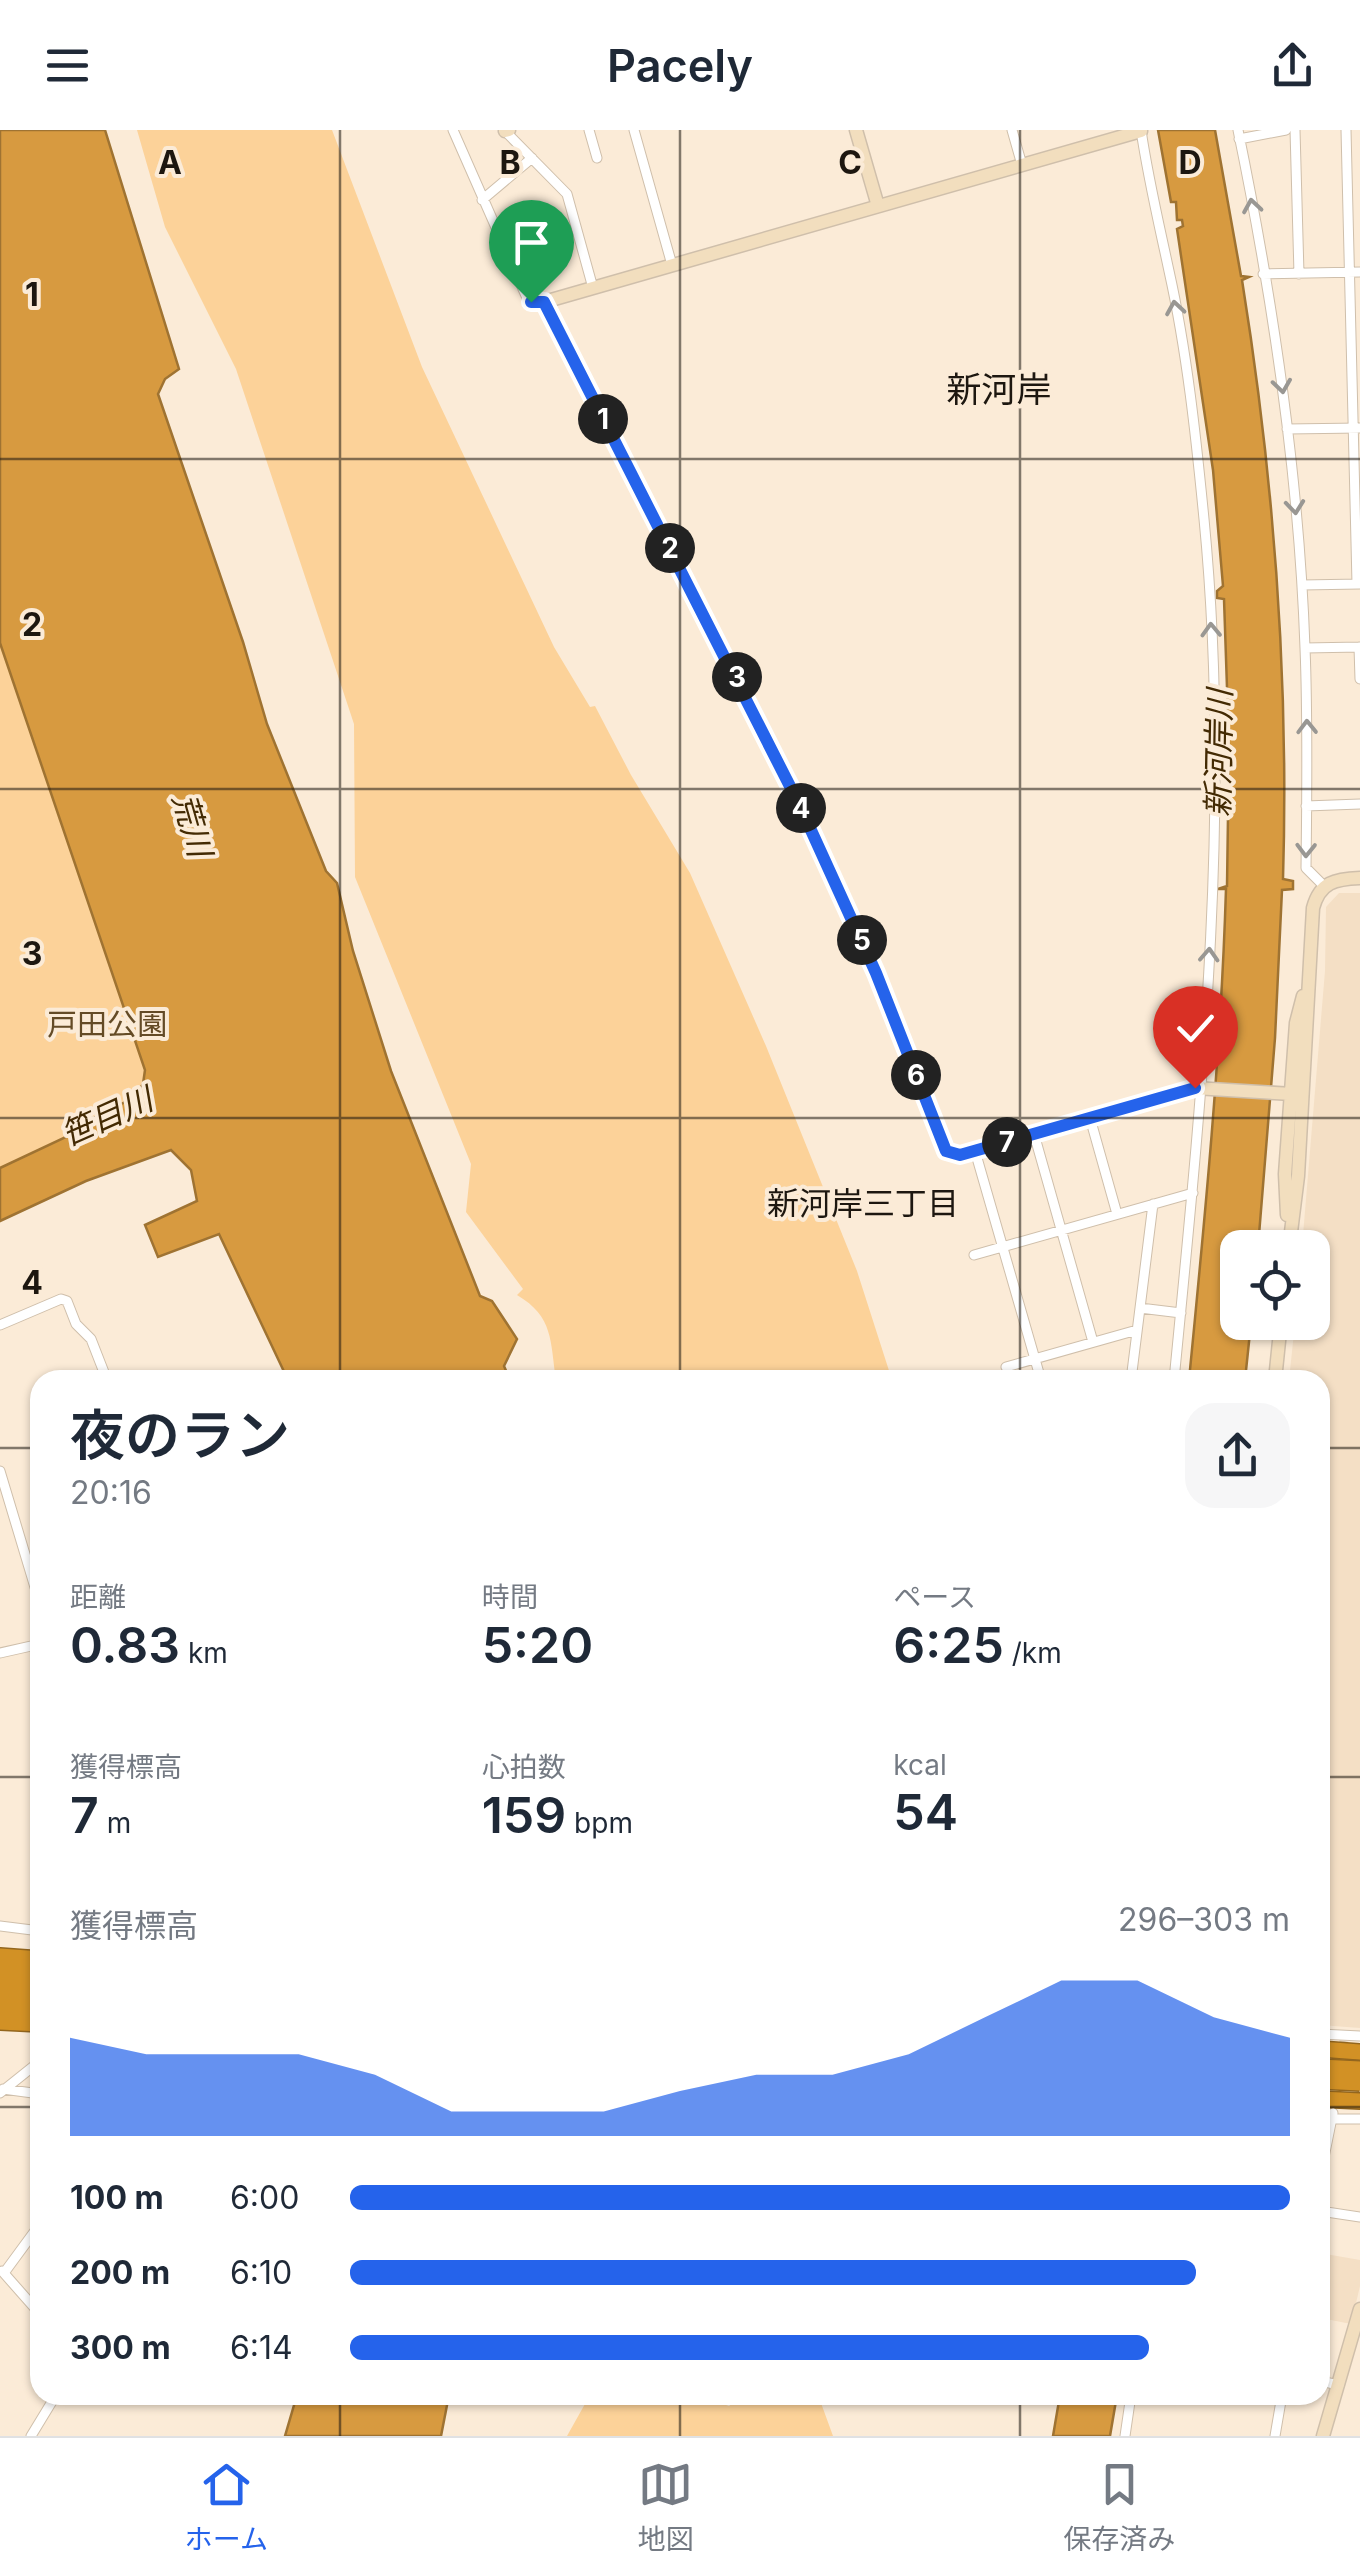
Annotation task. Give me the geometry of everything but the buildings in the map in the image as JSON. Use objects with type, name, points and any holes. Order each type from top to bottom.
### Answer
[{"type":"highway","points":[[0,1956],[30,1958]]},
{"type":"highway","points":[[0,1969],[30,1971]]},
{"type":"highway","points":[[0,1982],[30,1984]]},
{"type":"highway","points":[[0,1996],[30,1998]]},
{"type":"highway","points":[[0,2008],[30,2009]]},
{"type":"highway","points":[[0,2022],[30,2024]]},
{"type":"highway","points":[[1330,2050],[1360,2052]]},
{"type":"highway","points":[[1330,2068],[1360,2069]]},
{"type":"highway","points":[[1330,2082],[1360,2083]]},
{"type":"highway","points":[[1330,2100],[1360,2101]]},
{"type":"street","points":[[453,130],[527,298],[536,305],[1142,131],[1184,360],[1209,595],[1214,805],[1202,1088],[1175,1370]]},
{"type":"street","points":[[506,130],[567,194],[594,288]]},
{"type":"street","points":[[589,130],[597,158]]},
{"type":"street","points":[[634,130],[672,265]]},
{"type":"street","points":[[856,130],[878,206]]},
{"type":"street","points":[[1012,130],[1022,164]]},
{"type":"street","points":[[1286,130],[1239,134],[1288,429],[1305,648],[1306,868],[1324,886]]},
{"type":"street","points":[[1295,130],[1298,274]]},
{"type":"street","points":[[1302,585],[1358,584],[1354,272],[1346,130]]},
{"type":"street","points":[[482,200],[532,158]]},
{"type":"street","points":[[1263,274],[1354,272]]},
{"type":"street","points":[[544,302],[800,806],[876,973],[945,1149],[958,1156],[1202,1088],[1289,1094]]},
{"type":"street","points":[[1288,429],[1356,428]]},
{"type":"street","points":[[1305,648],[1360,647],[1360,680]]},
{"type":"street","points":[[1306,806],[1360,804]]},
{"type":"street","points":[[1291,1230],[1298,1176],[1313,908],[1324,886],[1337,879],[1360,878]]},
{"type":"street","points":[[1288,1230],[1285,1174],[1289,1094],[1296,1023],[1311,962]]},
{"type":"street","points":[[1090,1118],[1117,1214]]},
{"type":"street","points":[[1034,1134],[1093,1342]]},
{"type":"street","points":[[976,1151],[1038,1370]]},
{"type":"street","points":[[974,1255],[1192,1192]]},
{"type":"street","points":[[1132,1370],[1153,1204]]},
{"type":"street","points":[[0,1325],[61,1299],[91,1339],[103,1370]]},
{"type":"street","points":[[1140,1308],[1181,1313]]},
{"type":"street","points":[[1006,1367],[1137,1330]]},
{"type":"street","points":[[1276,1370],[1280,1340]]},
{"type":"street","points":[[0,1471],[30,1571]]},
{"type":"street","points":[[0,1653],[30,1646]]},
{"type":"street","points":[[0,1926],[30,1930]]},
{"type":"street","points":[[1330,2036],[1360,2036]]},
{"type":"street","points":[[2,2090],[30,2069]]},
{"type":"street","points":[[2,2090],[30,2093]]},
{"type":"street","points":[[1330,2116],[1360,2119]]},
{"type":"street","points":[[1330,2212],[1360,2217]]},
{"type":"street","points":[[30,2236],[2,2271],[30,2303]]},
{"type":"street","points":[[1323,2436],[1360,2309]]},
{"type":"street","points":[[1330,2383],[1339,2385]]},
{"type":"street","points":[[32,2436],[50,2405]]},
{"type":"street","points":[[1125,2436],[1130,2405]]},
{"type":"street","points":[[1275,2436],[1280,2405]]},
{"type":"shaded area","points":[[1339,893],[1360,893],[1360,2028],[1330,2026],[1330,1370],[1290,1370],[1293,1340],[1330,1340],[1330,1230],[1303,1230],[1325,971],[1326,907]]},
{"type":"shaded area","points":[[1330,2255],[1360,2260],[1360,2286],[1351,2324],[1330,2320]]},
{"type":"green space","points":[[137,130],[332,130],[422,367],[554,647],[590,707],[595,706],[690,873],[766,1046],[857,1271],[889,1370],[555,1370],[544,1321],[517,1295],[523,1289],[466,1212],[471,1164],[355,877],[354,724],[236,369],[165,227]]},
{"type":"green space","name":"戸田公園","points":[[0,301],[238,1093],[0,1182]]},
{"type":"green space","points":[[584,2405],[822,2405],[833,2436],[567,2436]]},
{"type":"water","points":[[0,130],[105,130],[179,369],[165,379],[158,394],[267,724],[326,871],[337,883],[353,951],[391,1071],[480,1296],[492,1301],[517,1339],[506,1370],[283,1370],[219,1234],[158,1257],[145,1225],[197,1201],[191,1170],[171,1150],[86,1181],[0,1221],[0,1168],[66,1137],[89,1120],[133,1098],[143,1084],[145,1070],[0,643]]},
{"type":"water","points":[[1158,130],[1215,130],[1241,276],[1249,277],[1242,280],[1263,429],[1277,579],[1284,729],[1283,879],[1293,881],[1293,889],[1282,890],[1259,1230],[1220,1230],[1220,1340],[1249,1340],[1246,1370],[1190,1370],[1220,1012],[1226,889],[1218,889],[1227,886],[1229,747],[1224,599],[1217,598],[1217,591],[1223,586],[1213,470],[1177,229],[1183,226],[1182,220],[1177,220],[1176,202],[1171,202]]},
{"type":"water","points":[[294,2405],[447,2405],[441,2436],[285,2436]]},
{"type":"water","points":[[1058,2405],[1115,2405],[1110,2436],[1053,2436]]},
{"type":"tunnel","points":[[1335,2102],[1344,2041]]},
{"type":"district","name":"新河岸","points":[[999,390]]},
{"type":"district","name":"新河岸三丁目","points":[[863,1204]]},
{"type":"route","points":[[531,302],[544,302],[800,806],[876,973],[946,1151],[960,1155],[1195,1088]]},
{"type":"water label","name":"新河岸川","points":[[1219,753]]},
{"type":"water label","name":"荒川","points":[[192,825]]},
{"type":"water label","name":"笹目川","points":[[107,1117]]}]
